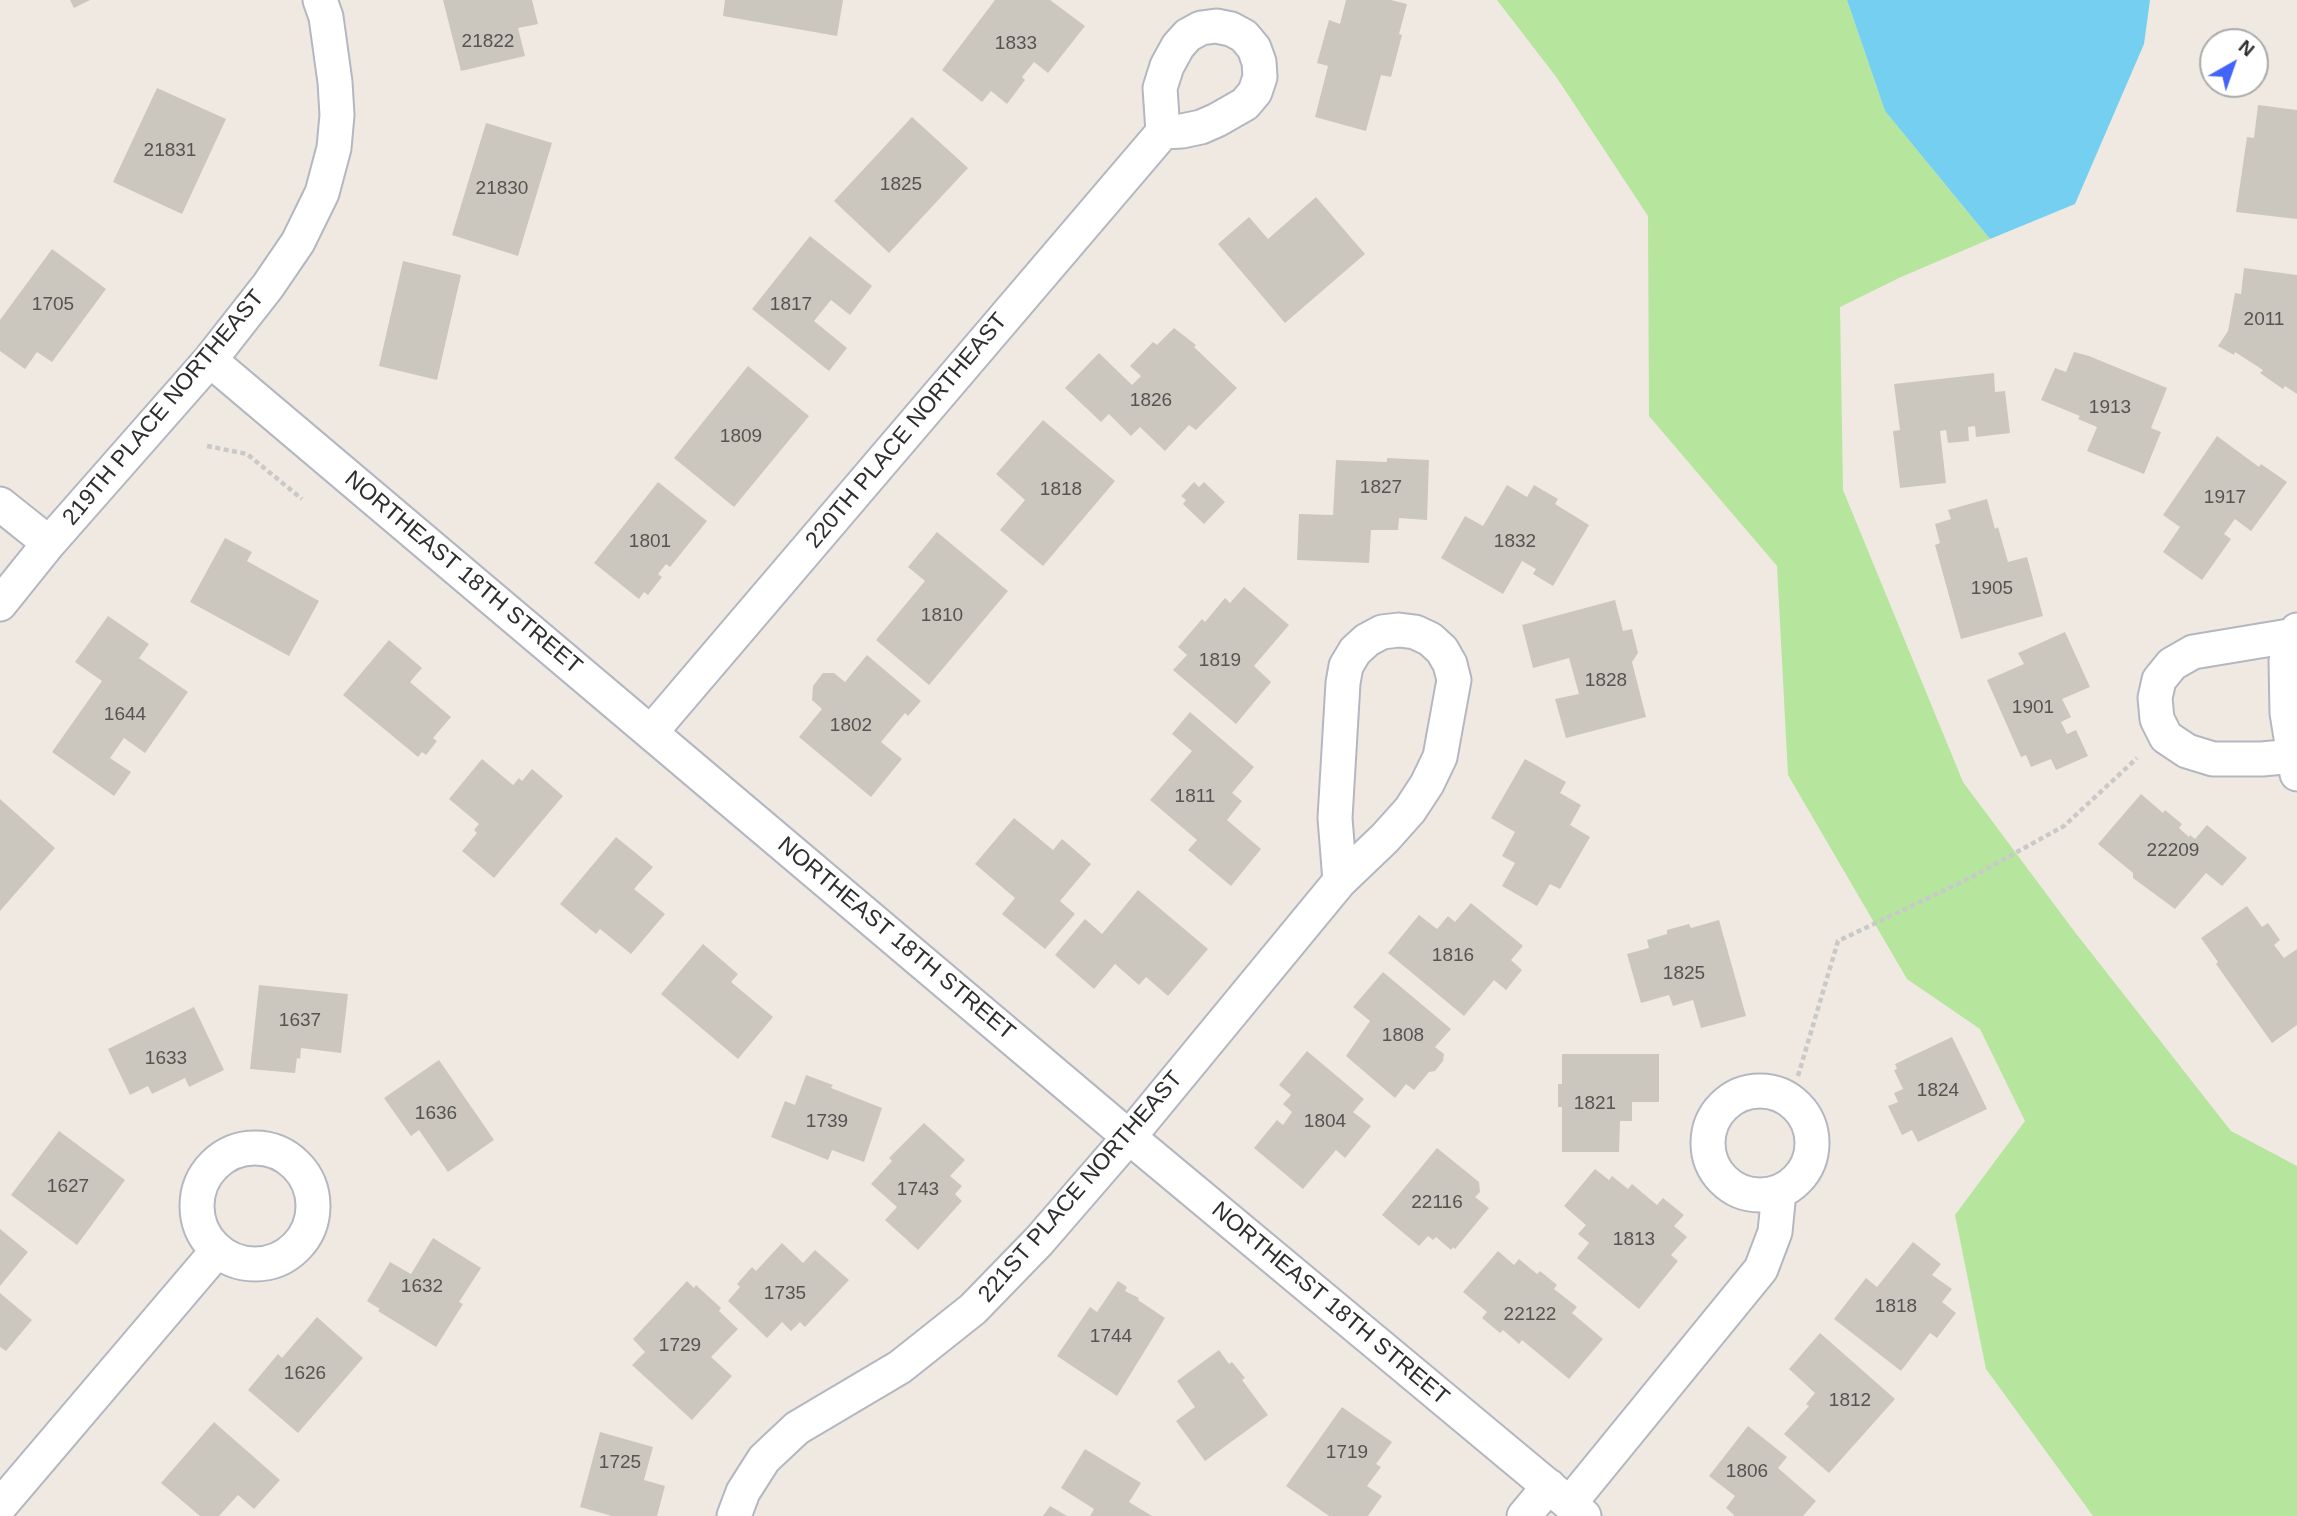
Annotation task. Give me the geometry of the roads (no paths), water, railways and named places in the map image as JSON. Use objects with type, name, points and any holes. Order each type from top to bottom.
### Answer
[{"type":"street","name":"219TH PLACE NORTHEAST","points":[[0,604],[49,543],[210,360],[268,286],[298,242],[322,193],[334,148],[337,115],[326,17],[320,0]]},
{"type":"street","name":"220TH PLACE NORTHEAST","points":[[652,731],[1163,132]]},
{"type":"street","name":"NORTHEAST 18TH STREET","points":[[210,360],[1129,1137],[1567,1502]]},
{"type":"street","points":[[0,504],[49,543]]},
{"type":"street","name":"221ST PLACE NORTHEAST","points":[[734,1516],[743,1492],[764,1460],[788,1436],[900,1367],[972,1309],[1039,1241],[1129,1137],[1340,881],[1410,810],[1440,757],[1454,680],[1450,664],[1442,650],[1430,639],[1415,632],[1399,630],[1374,636],[1354,651],[1346,666],[1335,818],[1340,881]]},
{"type":"street","points":[[2296,632],[2286,661],[2287,713],[2296,765],[2262,759],[2222,759],[2187,751],[2166,737],[2157,719],[2155,698],[2159,680],[2172,664],[2193,652],[2296,632]]},
{"type":"street","points":[[1524,1516],[1567,1502],[1762,1269],[1775,1232],[1779,1192]]},
{"type":"street","points":[[0,1506],[217,1251]]},
{"type":"water","points":[[1847,0],[2150,0],[2144,44],[2075,204],[1990,239],[1885,111]]}]
